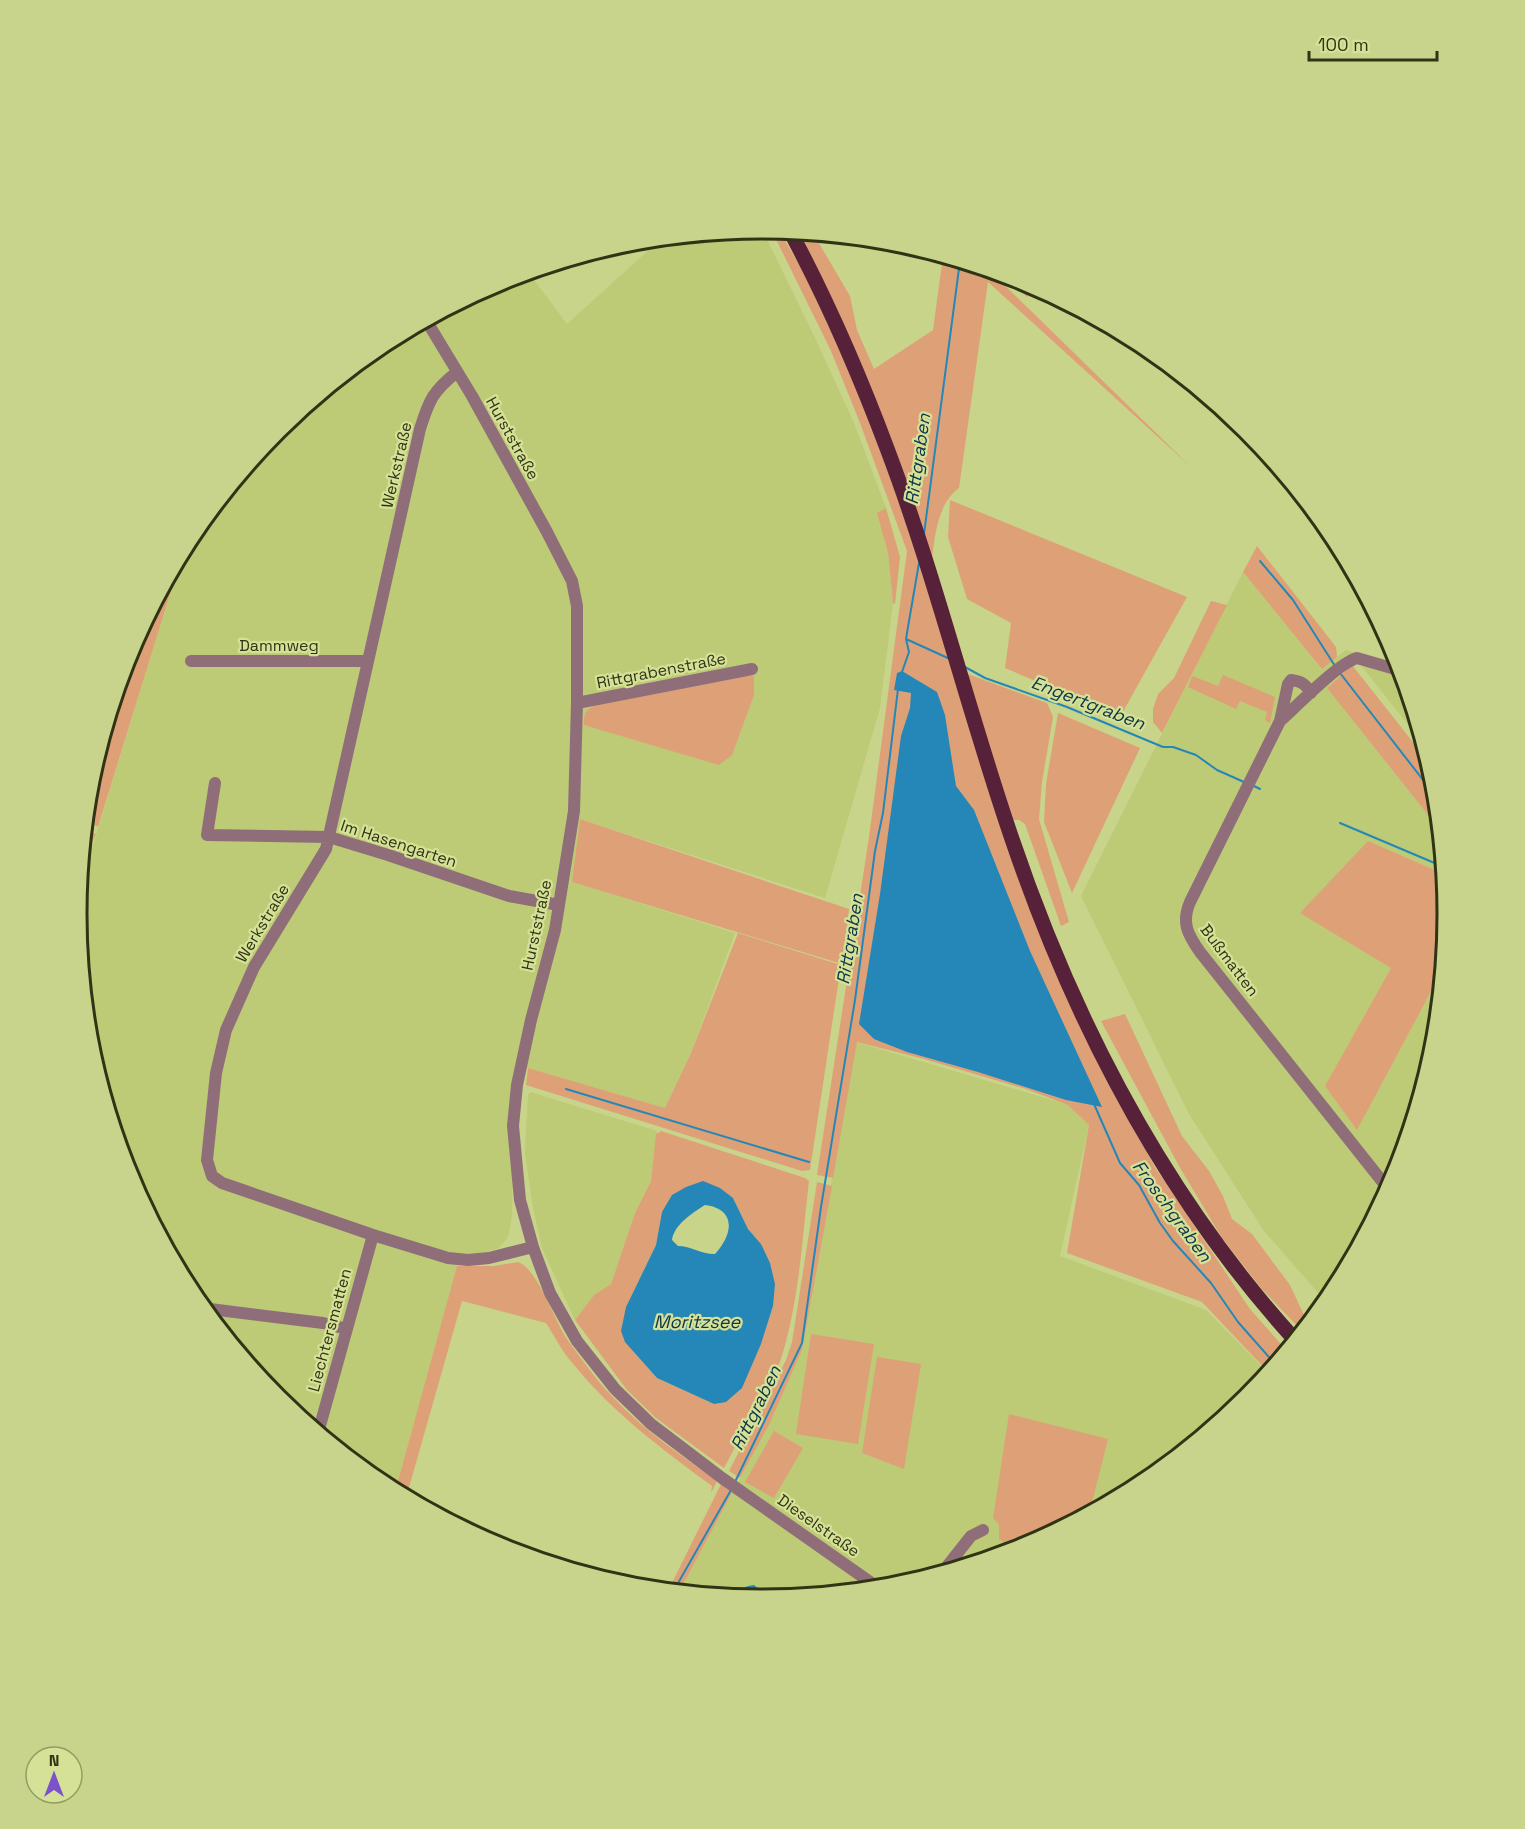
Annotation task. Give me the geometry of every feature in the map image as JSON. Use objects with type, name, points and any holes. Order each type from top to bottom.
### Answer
[{"type":"main road","points":[[795,240],[848,350],[888,451],[1012,840],[1070,987],[1101,1053],[1147,1138],[1185,1199],[1216,1244],[1290,1335]]},
{"type":"street","name":"Hurststraße","points":[[430,326],[572,581],[577,606],[574,811],[555,930],[526,1040],[518,1085],[513,1126],[520,1200],[533,1248],[550,1293],[577,1341],[615,1389],[651,1424],[738,1488]]},
{"type":"street","name":"Werkstraße","points":[[457,372],[435,391],[427,407],[326,849],[254,967],[226,1030],[211,1105],[207,1160],[208,1168],[213,1176],[222,1183],[448,1258],[468,1260],[489,1258],[533,1248]]},
{"type":"street","name":"Bußmatten","points":[[1280,721],[1335,672],[1357,658],[1391,668]]},
{"type":"street","name":"Dammweg","points":[[191,661],[368,661]]},
{"type":"street","name":"Rittgrabenstraße","points":[[577,704],[752,669]]},
{"type":"street","name":"Bußmatten","points":[[1311,693],[1305,684],[1298,681],[1292,680],[1288,684],[1280,721],[1187,909],[1185,924],[1187,932],[1383,1182]]},
{"type":"street","name":"Im Hasengarten","points":[[215,783],[207,835],[329,837],[509,896],[559,905]]},
{"type":"street","name":"Liechtersmatten","points":[[320,1425],[373,1235]]},
{"type":"street","points":[[215,1310],[323,1323],[347,1329]]},
{"type":"street","name":"Dieselstraße","points":[[738,1488],[869,1581]]},
{"type":"street","points":[[950,1563],[971,1536],[983,1530]]},
{"type":"shaded area","points":[[767,239],[854,423],[886,508],[877,513],[888,553],[893,603],[880,708],[825,898],[580,819],[573,882],[735,933],[691,1053],[665,1108],[528,1068],[514,1076],[512,1216],[508,1237],[499,1248],[476,1255],[460,1256],[398,1483],[351,1450],[317,1422],[255,1360],[201,1290],[177,1252],[157,1213],[138,1173],[123,1132],[100,1046],[88,959],[87,915],[90,850],[173,585],[201,539],[255,469],[317,407],[387,353],[425,329],[504,290],[533,279],[567,324],[650,249],[718,240]]},
{"type":"shaded area","points":[[776,239],[784,239],[805,275],[867,414],[895,489],[1039,928],[1107,1082],[1155,1167],[1250,1309],[1282,1345],[1263,1367],[1202,1302],[1067,1253],[1089,1125],[1068,1105],[1026,1089],[857,1042],[833,1178],[817,1175],[869,837],[907,551],[831,351]]},
{"type":"shaded area","points":[[804,240],[818,241],[850,296],[857,330],[874,369],[933,330],[942,264],[1003,283],[1191,467],[988,282],[959,488],[951,495],[941,513],[931,565],[838,313]]},
{"type":"shaded area","points":[[950,500],[1187,597],[1120,717],[1005,668],[1011,623],[967,599],[948,537]]},
{"type":"shaded area","points":[[886,508],[900,557],[895,604],[893,603],[888,553],[877,513]]},
{"type":"shaded area","points":[[1257,546],[1336,647],[1337,657],[1322,669],[1243,572]]},
{"type":"shaded area","points":[[1243,572],[1322,669],[1346,650],[1390,664],[1412,729],[1356,659],[1327,688],[1431,818],[1437,871],[1368,841],[1391,968],[1325,1086],[1357,1129],[1434,986],[1425,1046],[1415,1089],[1387,1173],[1348,1252],[1320,1295],[1264,1231],[1189,1114],[1081,896]]},
{"type":"shaded area","points":[[173,585],[98,827],[93,824],[100,783],[120,707],[138,656]]},
{"type":"shaded area","points":[[1211,601],[1227,605],[1162,733],[1153,722],[1153,709],[1158,694],[1174,678]]},
{"type":"shaded area","points":[[1352,665],[1417,747],[1431,818],[1327,688]]},
{"type":"shaded area","points":[[965,673],[1047,703],[1053,717],[1042,782],[1039,819],[1069,922],[1061,926],[1025,824],[1019,820],[1010,820]]},
{"type":"shaded area","points":[[1223,675],[1275,697],[1270,723],[1265,720],[1267,712],[1240,701],[1236,709],[1188,687],[1192,676],[1218,686]]},
{"type":"shaded area","points":[[754,676],[754,695],[732,755],[719,765],[584,725],[586,712],[596,705]]},
{"type":"shaded area","points":[[1058,713],[1140,748],[1072,893],[1044,822],[1046,784]]},
{"type":"shaded area","points":[[580,819],[849,909],[842,964],[572,882]]},
{"type":"shaded area","points":[[92,833],[96,834],[91,845]]},
{"type":"shaded area","points":[[1368,841],[1437,871],[1437,959],[1434,986],[1357,1130],[1325,1086],[1391,968],[1300,913]]},
{"type":"shaded area","points":[[738,933],[841,965],[810,1170],[802,1171],[526,1085],[528,1068],[665,1108],[691,1053]]},
{"type":"shaded area","points":[[1125,1014],[1182,1136],[1209,1171],[1223,1196],[1232,1219],[1252,1234],[1290,1285],[1305,1316],[1298,1326],[1261,1288],[1222,1238],[1179,1166],[1101,1021]]},
{"type":"shaded area","points":[[856,1042],[1069,1105],[1089,1125],[1060,1256],[1206,1310],[1263,1368],[1208,1422],[1138,1476],[1100,1500],[1021,1539],[937,1567],[851,1584],[807,1589],[762,1590],[683,1585],[769,1425],[802,1350]]},
{"type":"shaded area","points":[[530,1092],[657,1131],[651,1181],[635,1213],[611,1284],[594,1295],[575,1320],[542,1248],[533,1208],[525,1153]]},
{"type":"shaded area","points":[[661,1131],[809,1181],[796,1295],[780,1362],[724,1468],[656,1418],[627,1390],[575,1320],[594,1295],[611,1284],[635,1213],[651,1181],[656,1134]],"holes":[[[733,1198],[748,1229],[761,1244],[773,1306],[761,1343],[714,1404],[657,1378],[626,1342],[626,1307],[656,1245],[662,1212]]]},
{"type":"shaded area","points":[[817,1182],[832,1186],[802,1350],[769,1425],[740,1478],[729,1471],[786,1360],[792,1342]]},
{"type":"shaded area","points":[[518,1262],[532,1274],[562,1331],[589,1369],[625,1409],[650,1431],[717,1481],[711,1493],[712,1486],[657,1444],[605,1399],[570,1360],[546,1323],[462,1301],[408,1490],[398,1483],[457,1266],[494,1266]]},
{"type":"shaded area","points":[[811,1334],[874,1344],[858,1444],[796,1434]]},
{"type":"shaded area","points":[[877,1357],[921,1364],[904,1469],[862,1453]]},
{"type":"shaded area","points":[[1009,1414],[1108,1439],[1091,1504],[1035,1532],[1004,1543],[999,1539],[999,1525],[993,1518]]},
{"type":"shaded area","points":[[774,1431],[803,1448],[774,1498],[745,1482]]},
{"type":"shaded area","points":[[721,1484],[732,1493],[683,1585],[672,1584]]},
{"type":"water","points":[[902,671],[937,692],[945,715],[956,786],[974,810],[1030,951],[1102,1107],[1066,1100],[907,1052],[874,1039],[859,1024],[880,894],[901,736],[910,708],[911,693],[894,690],[897,673]]},
{"type":"water","name":"Moritzsee","points":[[703,1181],[720,1188],[733,1198],[748,1229],[761,1244],[770,1263],[775,1284],[773,1306],[761,1344],[742,1388],[726,1402],[714,1404],[657,1378],[625,1342],[621,1331],[626,1307],[656,1245],[662,1212],[672,1195]],"holes":[[[705,1205],[723,1212],[729,1224],[726,1239],[715,1254],[678,1246],[672,1240],[676,1229],[689,1216]]]},
{"type":"water","points":[[754,1585],[760,1590],[741,1590]]},
{"type":"waterway","name":"Rittgraben","points":[[924,534],[959,269]]},
{"type":"waterway","points":[[1260,561],[1293,600],[1335,666]]},
{"type":"waterway","name":"Rittgraben","points":[[902,672],[909,652],[906,639],[919,563]]},
{"type":"waterway","name":"Engertgraben","points":[[906,639],[950,659]]},
{"type":"waterway","name":"Engertgraben","points":[[965,667],[985,678],[1067,707],[1163,747],[1173,747],[1196,755],[1217,770],[1244,782]]},
{"type":"waterway","points":[[1340,673],[1425,782]]},
{"type":"waterway","name":"Rittgraben","points":[[735,1482],[802,1343],[821,1207],[855,1000],[875,851],[883,813],[898,689]]},
{"type":"waterway","name":"Engertgraben","points":[[1252,785],[1260,789]]},
{"type":"waterway","name":"Engertgraben","points":[[1340,823],[1436,864]]},
{"type":"waterway","points":[[566,1089],[809,1162]]},
{"type":"waterway","name":"Froschgraben","points":[[1094,1104],[1120,1163],[1139,1185],[1160,1223],[1211,1283],[1238,1322],[1271,1359]]},
{"type":"waterway","name":"Rittgraben","points":[[677,1584],[731,1490]]}]
